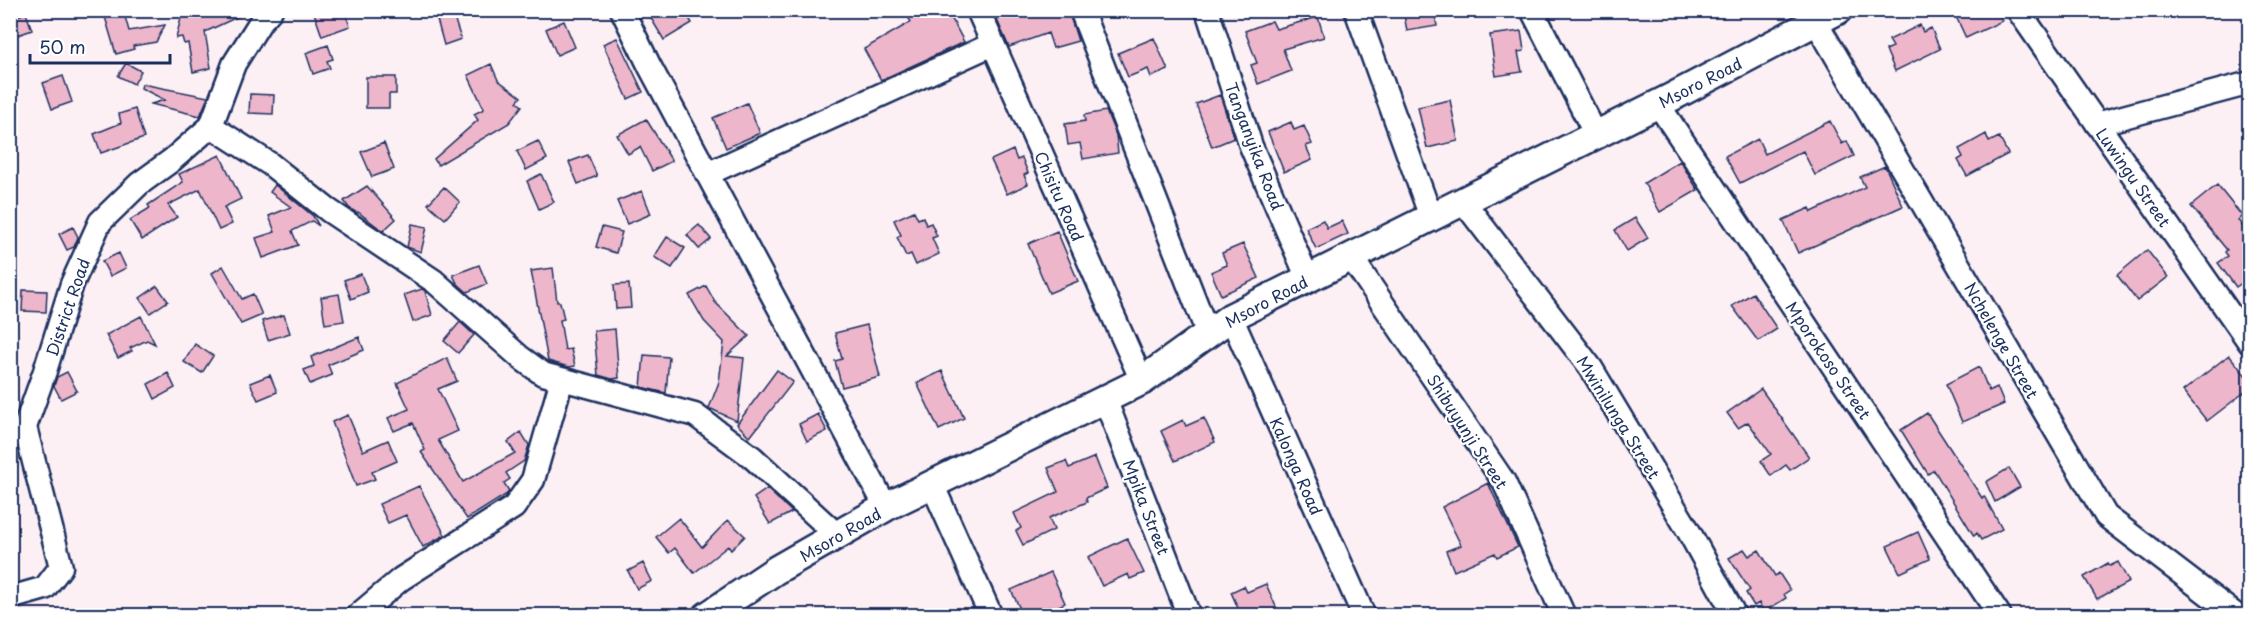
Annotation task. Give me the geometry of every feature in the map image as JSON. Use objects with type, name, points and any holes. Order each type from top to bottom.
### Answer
[{"type":"street","points":[[271,10],[261,21],[234,64],[212,126],[270,164],[328,210],[434,281],[528,364],[543,374],[695,415],[753,457],[837,535]]},
{"type":"street","points":[[622,10],[707,174],[886,507]]},
{"type":"street","name":"Chisitu Road","points":[[978,10],[1142,381]]},
{"type":"street","points":[[1080,10],[1208,334]]},
{"type":"street","name":"Tanganyika Road","points":[[1206,10],[1251,146],[1308,279]]},
{"type":"street","points":[[1356,10],[1431,217]]},
{"type":"street","points":[[1532,10],[1596,135]]},
{"type":"street","name":"Luwingu Street","points":[[2018,10],[2250,343]]},
{"type":"street","name":"Msoro Road","points":[[707,615],[776,570],[886,507],[1142,381],[1231,317],[1658,104],[1827,16]]},
{"type":"street","name":"Nchelenge Street","points":[[1827,16],[2106,516],[2236,615]]},
{"type":"street","points":[[707,174],[993,44]]},
{"type":"street","points":[[2097,124],[2250,83]]},
{"type":"street","name":"Mporokoso Street","points":[[1658,104],[2000,615]]},
{"type":"street","name":"District Road","points":[[10,598],[45,588],[61,567],[25,427],[72,284],[100,222],[139,184],[212,126]]},
{"type":"street","name":"Mwinilunga Street","points":[[1463,201],[1591,368],[1688,530],[1735,615]]},
{"type":"street","name":"Shibuyunji Street","points":[[1351,257],[1504,482],[1564,615]]},
{"type":"street","name":"Kalonga Road","points":[[1231,317],[1364,615]]},
{"type":"street","points":[[357,615],[401,579],[514,507],[534,480],[562,379]]},
{"type":"street","name":"Mpika Street","points":[[1105,399],[1189,615]]},
{"type":"street","points":[[932,484],[991,615]]},
{"type":"building","points":[[103,10],[123,10],[129,31],[165,25],[156,42],[133,46],[134,49],[116,54]]},
{"type":"building","points":[[183,10],[252,10],[205,32],[211,68],[193,72],[188,43],[184,44],[182,37],[176,38]]},
{"type":"building","points":[[313,10],[344,10],[350,26],[322,36]]},
{"type":"building","points":[[646,10],[684,10],[692,23],[664,40]]},
{"type":"building","points":[[920,10],[947,10],[964,42],[881,80],[864,49],[911,22],[908,17]]},
{"type":"building","points":[[1001,10],[1030,10],[1032,15],[1050,10],[1068,10],[1078,41],[1053,48],[1048,33],[1009,47],[994,13]]},
{"type":"building","points":[[1403,10],[1434,10],[1437,26],[1407,31]]},
{"type":"building","points":[[1953,10],[1997,10],[2002,21],[1966,38]]},
{"type":"building","points":[[452,11],[461,39],[444,45],[436,16]]},
{"type":"building","points":[[26,13],[32,30],[18,35],[12,18]]},
{"type":"building","points":[[1318,17],[1324,37],[1283,49],[1291,71],[1258,84],[1251,65],[1257,63],[1245,31],[1272,21],[1276,29]]},
{"type":"building","points":[[564,21],[575,47],[557,55],[546,29]]},
{"type":"building","points":[[1920,25],[1923,32],[1931,28],[1940,49],[1895,71],[1886,50],[1893,47],[1889,40]]},
{"type":"building","points":[[1521,31],[1524,51],[1518,52],[1522,72],[1496,76],[1490,35]]},
{"type":"building","points":[[617,38],[643,92],[628,99],[603,44]]},
{"type":"building","points":[[1154,38],[1168,70],[1151,77],[1148,69],[1128,77],[1118,53]]},
{"type":"building","points":[[328,45],[333,59],[327,61],[330,68],[313,74],[306,53]]},
{"type":"building","points":[[126,63],[141,71],[134,84],[118,76]]},
{"type":"building","points":[[491,64],[498,80],[521,97],[517,102],[522,106],[509,123],[438,165],[434,159],[478,120],[474,114],[484,109],[468,75]]},
{"type":"building","points":[[63,76],[72,102],[52,109],[43,83]]},
{"type":"building","points":[[366,77],[396,77],[396,94],[389,94],[389,108],[366,108]]},
{"type":"building","points":[[142,84],[208,97],[200,116],[151,104],[165,100],[141,88]]},
{"type":"building","points":[[250,94],[274,95],[273,114],[249,113]]},
{"type":"building","points":[[1220,95],[1234,138],[1212,147],[1196,104]]},
{"type":"building","points":[[1450,100],[1458,141],[1427,148],[1418,107]]},
{"type":"building","points":[[747,103],[760,133],[726,148],[713,118]]},
{"type":"building","points":[[135,109],[144,138],[101,153],[94,134],[121,123],[119,114]]},
{"type":"building","points":[[1106,111],[1116,135],[1118,153],[1083,159],[1080,143],[1068,145],[1065,124],[1085,121],[1084,115]]},
{"type":"building","points":[[646,119],[672,161],[652,171],[640,147],[628,154],[617,135]]},
{"type":"building","points":[[1830,121],[1842,144],[1847,141],[1854,156],[1815,175],[1803,151],[1740,183],[1725,156],[1758,139],[1765,154]]},
{"type":"building","points":[[1291,122],[1294,130],[1304,126],[1312,144],[1306,146],[1312,160],[1284,172],[1268,132]]},
{"type":"building","points":[[1986,134],[1989,142],[1999,137],[2008,154],[1967,176],[1958,160],[1963,157],[1959,149]]},
{"type":"building","points":[[538,141],[547,159],[526,170],[517,151]]},
{"type":"building","points":[[384,143],[394,169],[372,177],[361,152]]},
{"type":"building","points":[[1013,150],[1017,160],[1022,158],[1028,173],[1024,175],[1028,184],[1007,194],[991,160]]},
{"type":"building","points":[[220,155],[241,199],[224,207],[232,224],[219,230],[200,189],[168,205],[177,217],[142,240],[130,220],[150,208],[148,205],[183,182],[179,174]]},
{"type":"building","points":[[588,155],[597,176],[578,184],[569,162]]},
{"type":"building","points":[[1680,161],[1698,190],[1660,212],[1644,183]]},
{"type":"building","points":[[1885,166],[1903,206],[1798,253],[1783,220],[1810,208],[1812,212],[1865,187],[1860,177]]},
{"type":"building","points":[[541,174],[554,202],[539,209],[527,181]]},
{"type":"building","points":[[275,185],[313,216],[319,226],[312,221],[292,231],[298,245],[263,258],[256,238],[275,232],[269,216],[291,207],[270,192]]},
{"type":"building","points":[[2217,185],[2242,216],[2238,220],[2250,236],[2250,277],[2236,287],[2218,263],[2228,256],[2225,252],[2227,250],[2191,206]]},
{"type":"building","points":[[367,186],[396,219],[383,231],[349,208],[344,201]]},
{"type":"building","points":[[444,187],[460,202],[445,219],[428,204]]},
{"type":"building","points":[[642,191],[651,214],[627,224],[617,201]]},
{"type":"building","points":[[914,211],[918,219],[923,217],[926,225],[931,223],[937,236],[932,238],[939,254],[916,265],[911,254],[906,256],[897,237],[901,235],[894,220]]},
{"type":"building","points":[[1635,218],[1648,238],[1627,251],[1615,230]]},
{"type":"building","points":[[1323,220],[1327,228],[1342,221],[1348,234],[1316,249],[1306,228]]},
{"type":"building","points":[[412,224],[427,227],[421,252],[407,247]]},
{"type":"building","points":[[699,225],[711,239],[699,249],[687,235]]},
{"type":"building","points":[[73,227],[78,237],[74,247],[67,250],[59,234]]},
{"type":"building","points":[[602,227],[622,232],[616,253],[596,247]]},
{"type":"building","points":[[1057,231],[1078,281],[1049,293],[1028,244]]},
{"type":"building","points":[[667,237],[685,248],[672,268],[654,257]]},
{"type":"building","points":[[1243,244],[1259,278],[1221,295],[1211,272],[1227,265],[1222,253]]},
{"type":"building","points":[[2147,250],[2168,277],[2137,301],[2117,275]]},
{"type":"building","points":[[119,253],[126,268],[110,276],[102,261]]},
{"type":"building","points":[[479,265],[487,284],[467,292],[457,283],[453,275]]},
{"type":"building","points":[[223,266],[242,299],[253,294],[262,315],[241,324],[212,273]]},
{"type":"building","points":[[553,268],[557,302],[560,302],[564,319],[560,320],[565,350],[571,349],[575,366],[569,367],[548,361],[531,271]]},
{"type":"building","points":[[361,274],[368,292],[351,299],[344,280]]},
{"type":"building","points":[[629,284],[631,308],[616,309],[614,285]]},
{"type":"building","points":[[157,286],[168,301],[150,313],[140,298]]},
{"type":"building","points":[[706,286],[715,302],[749,336],[727,356],[744,358],[737,421],[709,408],[719,382],[724,342],[704,321],[689,295]]},
{"type":"building","points":[[422,289],[425,291],[432,315],[413,322],[404,295]]},
{"type":"building","points":[[23,290],[47,291],[46,312],[22,311]]},
{"type":"building","points":[[1753,293],[1777,329],[1758,341],[1732,306]]},
{"type":"building","points":[[339,294],[344,321],[325,324],[321,297]]},
{"type":"building","points":[[284,315],[290,333],[268,340],[262,321]]},
{"type":"building","points":[[141,316],[155,344],[147,340],[130,348],[132,351],[118,358],[106,335]]},
{"type":"building","points":[[460,322],[474,335],[458,353],[444,341]]},
{"type":"building","points":[[867,325],[880,377],[842,387],[835,361],[842,359],[835,333]]},
{"type":"building","points":[[615,329],[619,378],[612,379],[598,375],[594,331]]},
{"type":"building","points":[[359,337],[364,350],[328,365],[332,375],[310,384],[304,370],[314,366],[311,357]]},
{"type":"building","points":[[195,344],[213,356],[202,373],[184,362]]},
{"type":"building","points":[[644,355],[669,357],[666,393],[641,387]]},
{"type":"building","points":[[2229,355],[2250,381],[2250,388],[2207,421],[2183,391]]},
{"type":"building","points":[[447,358],[457,381],[438,389],[458,431],[438,440],[463,482],[515,453],[508,442],[521,432],[529,445],[524,461],[506,473],[510,479],[504,483],[509,491],[507,494],[467,519],[421,452],[425,450],[413,423],[394,431],[388,418],[409,409],[397,383]]},
{"type":"building","points":[[1979,367],[1989,391],[1997,387],[2004,404],[1962,422],[1946,384]]},
{"type":"building","points":[[777,370],[793,382],[750,437],[737,424]]},
{"type":"building","points":[[942,371],[964,418],[939,430],[917,383]]},
{"type":"building","points":[[67,372],[77,391],[61,399],[54,386],[57,377]]},
{"type":"building","points":[[168,373],[175,388],[155,399],[148,384]]},
{"type":"building","points":[[270,375],[277,392],[258,400],[250,383]]},
{"type":"building","points":[[1761,389],[1809,457],[1790,470],[1786,465],[1771,476],[1761,461],[1771,454],[1748,422],[1738,428],[1727,413]]},
{"type":"building","points":[[1927,413],[1982,498],[1984,496],[2002,529],[1981,540],[1977,533],[1974,536],[1934,470],[1928,474],[1901,430]]},
{"type":"building","points":[[818,414],[827,431],[807,441],[799,424]]},
{"type":"building","points":[[348,415],[363,451],[388,440],[397,461],[372,472],[375,479],[356,486],[332,422]]},
{"type":"building","points":[[1204,418],[1215,442],[1175,461],[1161,431],[1183,420],[1186,426]]},
{"type":"building","points":[[1095,457],[1107,488],[1086,498],[1087,502],[1049,518],[1054,530],[1023,545],[1016,531],[1021,528],[1014,513],[1058,492],[1048,468],[1066,461],[1069,468]]},
{"type":"building","points":[[2009,468],[2020,487],[1995,502],[1986,482]]},
{"type":"building","points":[[1488,483],[1518,547],[1497,557],[1495,553],[1454,571],[1446,551],[1461,545],[1442,507]]},
{"type":"building","points":[[419,486],[445,535],[423,547],[406,515],[388,523],[379,504]]},
{"type":"building","points":[[767,489],[792,512],[770,524],[754,498]]},
{"type":"building","points":[[679,518],[702,547],[728,520],[745,536],[731,550],[728,546],[694,573],[675,548],[669,553],[656,537]]},
{"type":"building","points":[[1918,532],[1930,559],[1900,573],[1887,546]]},
{"type":"building","points":[[1127,538],[1144,573],[1130,579],[1128,574],[1102,586],[1088,557]]},
{"type":"building","points":[[1744,549],[1749,556],[1759,550],[1775,576],[1779,573],[1790,590],[1784,594],[1786,598],[1764,612],[1759,603],[1754,606],[1746,593],[1750,590],[1729,558]]},
{"type":"building","points":[[2118,562],[2129,582],[2097,599],[2084,577],[2108,563],[2110,566]]},
{"type":"building","points":[[643,563],[652,581],[637,589],[628,571]]},
{"type":"building","points":[[1051,572],[1065,603],[1051,610],[1050,607],[1032,615],[1023,615],[1011,590]]},
{"type":"building","points":[[1266,584],[1277,609],[1269,612],[1271,615],[1241,615],[1231,592],[1244,586],[1247,592]]}]
